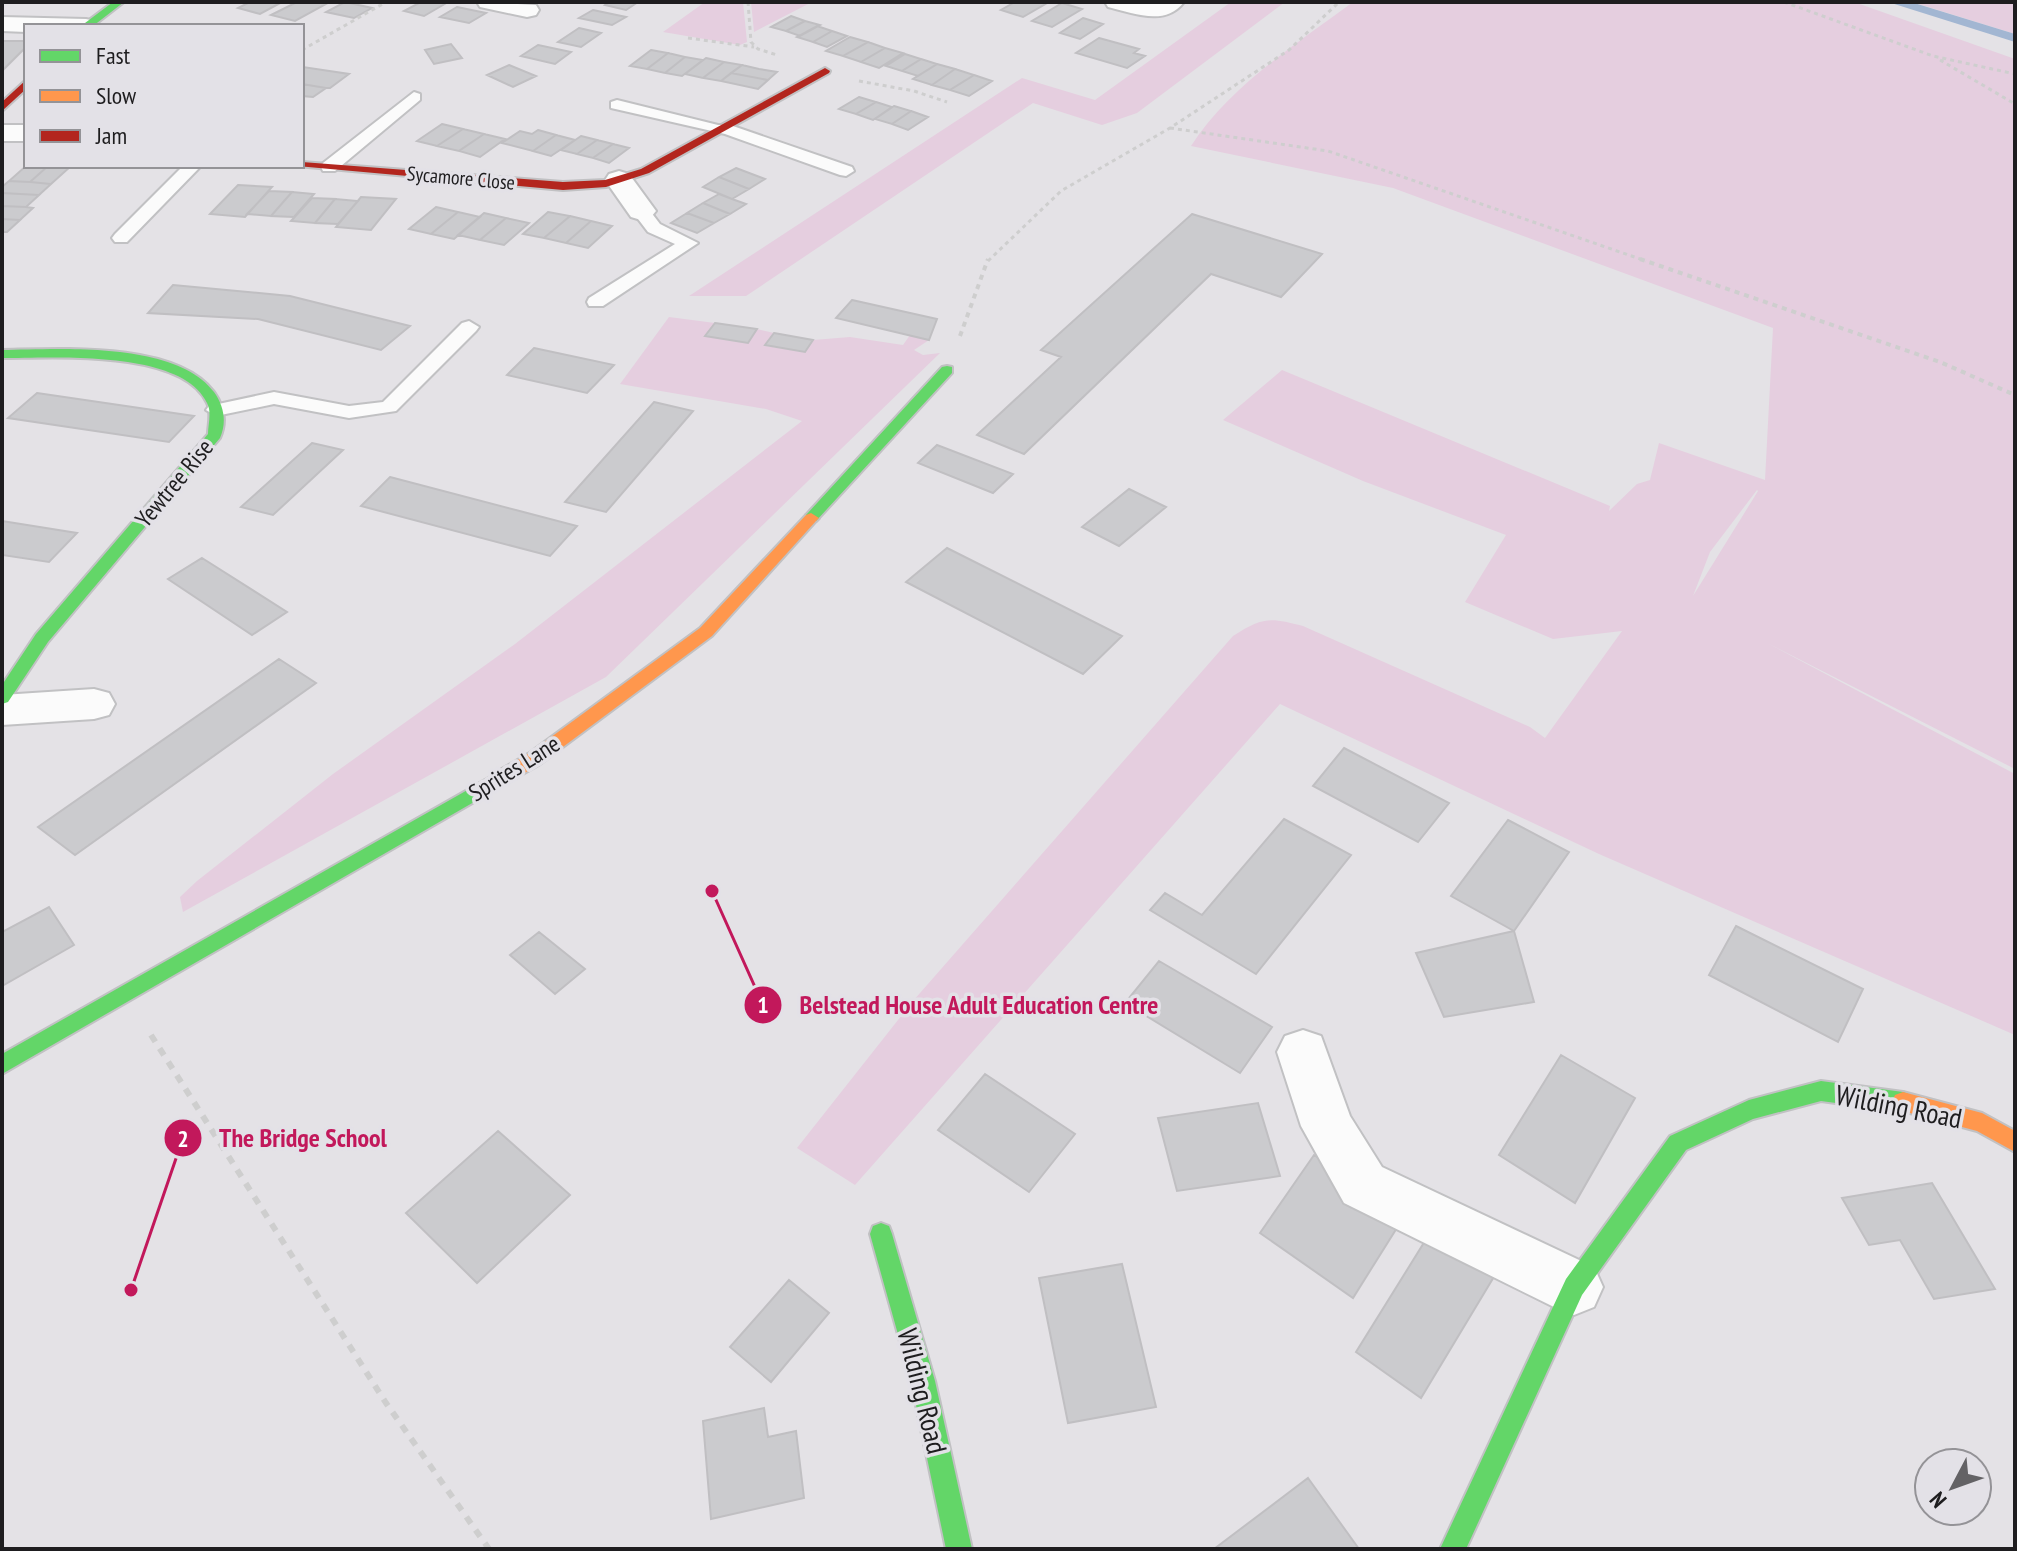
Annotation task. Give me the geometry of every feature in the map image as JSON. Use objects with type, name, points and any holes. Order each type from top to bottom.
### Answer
[{"type":"street","points":[[89,24],[119,2]]},
{"type":"street","points":[[489,2],[527,10]]},
{"type":"street","points":[[1117,2],[1157,11],[1172,2]]},
{"type":"street","points":[[2,24],[24,25]]},
{"type":"street","name":"Sycamore Close","points":[[304,165],[563,186],[619,180],[658,165],[825,71]]},
{"type":"street","points":[[2,108],[24,85]]},
{"type":"street","points":[[2,133],[24,133]]},
{"type":"street","points":[[619,180],[641,211]]},
{"type":"street","name":"Yewtree Rise","points":[[2,354],[104,356],[157,363],[189,376],[205,388],[219,421],[215,435],[42,638],[2,698]]},
{"type":"street","name":"Sprites Lane","points":[[2,1065],[534,759],[706,632],[947,370]]},
{"type":"street","points":[[2,710],[94,704]]},
{"type":"street","points":[[1303,1052],[1327,1126],[1363,1185],[1574,1287]]},
{"type":"street","name":"Wilding Road","points":[[1453,1549],[1574,1287],[1678,1143],[1749,1110],[1821,1091],[1896,1100],[1982,1123],[2015,1142]]},
{"type":"street","name":"Wilding Road","points":[[881,1234],[923,1381],[959,1549]]},
{"type":"lane","points":[[329,167],[414,97]]},
{"type":"lane","points":[[617,105],[722,129],[846,171]]},
{"type":"lane","points":[[121,238],[191,168]]},
{"type":"lane","points":[[596,302],[689,243],[654,228],[641,211]]},
{"type":"lane","points":[[216,410],[274,398],[349,412],[389,407],[469,327]]},
{"type":"path","points":[[304,49],[386,2]]},
{"type":"path","points":[[947,370],[989,257],[1061,191],[1170,128],[1289,50],[1339,2]]},
{"type":"path","points":[[1784,2],[1933,56],[2015,74]]},
{"type":"path","points":[[688,38],[755,47]]},
{"type":"path","points":[[1933,56],[2015,104]]},
{"type":"path","points":[[1170,128],[1328,151],[1940,362],[2015,395]]},
{"type":"path","points":[[125,993],[386,1403],[489,1549]]},
{"type":"shaded area","points":[[705,2],[743,2],[747,42],[740,45],[663,32]]},
{"type":"shaded area","points":[[751,2],[812,2],[754,32]]},
{"type":"shaded area","points":[[1231,2],[1285,2],[1137,113],[1102,125],[1033,103],[746,296],[689,296],[1022,78],[1095,100]]},
{"type":"shaded area","points":[[1353,2],[1854,2],[2015,59],[2015,769],[1767,643],[2015,774],[2015,1035],[1599,854],[1280,704],[855,1185],[797,1148],[913,1001],[1233,636],[1266,620],[1303,626],[1530,727],[1545,738],[1622,631],[1553,639],[1465,602],[1506,535],[1363,481],[1223,420],[1282,370],[1610,506],[1609,511],[1637,484],[1650,480],[1659,443],[1765,480],[1773,328],[1393,188],[1191,146],[1244,85]],"holes":[[[1758,491],[1693,596],[1710,552]]]},
{"type":"shaded area","points":[[1912,2],[2015,2],[2015,34]]},
{"type":"shaded area","points":[[669,317],[715,323],[705,336],[747,343],[757,329],[774,333],[766,346],[805,352],[813,340],[850,337],[903,345],[910,335],[929,340],[914,350],[923,355],[940,353],[606,677],[183,912],[180,897],[197,881],[333,774],[515,644],[802,421],[766,409],[620,384]]},
{"type":"water","points":[[1888,2],[1911,2],[2015,34],[2015,42]]},
{"type":"building","points":[[250,2],[282,2],[260,14],[238,8]]},
{"type":"building","points":[[297,2],[326,4],[295,21],[271,15]]},
{"type":"building","points":[[345,2],[372,8],[354,18],[326,12]]},
{"type":"building","points":[[421,2],[448,2],[424,16],[404,11]]},
{"type":"building","points":[[609,2],[638,2],[626,10],[605,5]]},
{"type":"building","points":[[1015,2],[1047,3],[1023,17],[1001,10]]},
{"type":"building","points":[[1062,3],[1082,9],[1052,27],[1032,21]]},
{"type":"building","points":[[457,7],[486,13],[469,23],[440,17]]},
{"type":"building","points":[[593,10],[626,17],[612,25],[579,18]]},
{"type":"building","points":[[791,16],[805,21],[786,31],[771,27]]},
{"type":"building","points":[[1083,18],[1103,24],[1080,39],[1060,33]]},
{"type":"building","points":[[805,21],[820,25],[800,36],[786,31]]},
{"type":"building","points":[[817,26],[832,31],[813,42],[797,37]]},
{"type":"building","points":[[579,28],[601,33],[581,47],[558,42]]},
{"type":"building","points":[[832,31],[847,36],[827,47],[813,42]]},
{"type":"building","points":[[850,37],[868,42],[843,56],[826,51]]},
{"type":"building","points":[[1099,38],[1139,49],[1134,53],[1145,56],[1127,68],[1076,53]]},
{"type":"building","points":[[2,41],[24,41],[24,49],[2,71]]},
{"type":"building","points":[[868,42],[885,48],[861,62],[843,56]]},
{"type":"building","points":[[451,44],[462,58],[434,64],[425,50]]},
{"type":"building","points":[[538,45],[571,52],[555,64],[521,56]]},
{"type":"building","points":[[885,48],[903,53],[879,68],[861,62]]},
{"type":"building","points":[[651,50],[668,53],[647,69],[630,66]]},
{"type":"building","points":[[668,53],[685,57],[665,73],[647,69]]},
{"type":"building","points":[[905,54],[921,59],[902,71],[886,66]]},
{"type":"building","points":[[685,57],[703,60],[682,76],[665,73]]},
{"type":"building","points":[[706,58],[724,62],[703,78],[685,74]]},
{"type":"building","points":[[921,59],[937,64],[918,76],[902,71]]},
{"type":"building","points":[[724,62],[742,65],[721,81],[703,78]]},
{"type":"building","points":[[937,64],[955,69],[932,85],[913,79]]},
{"type":"building","points":[[509,65],[536,76],[513,87],[487,75]]},
{"type":"building","points":[[742,65],[777,72],[768,80],[731,73]]},
{"type":"building","points":[[304,67],[349,74],[326,88],[304,84]]},
{"type":"building","points":[[955,69],[974,75],[950,90],[932,85]]},
{"type":"building","points":[[731,73],[768,80],[758,89],[721,81]]},
{"type":"building","points":[[974,75],[992,81],[969,96],[950,90]]},
{"type":"building","points":[[304,84],[326,88],[313,97],[304,96]]},
{"type":"building","points":[[859,97],[876,102],[856,114],[839,109]]},
{"type":"building","points":[[876,102],[892,107],[873,120],[856,114]]},
{"type":"building","points":[[894,106],[911,111],[892,124],[875,119]]},
{"type":"building","points":[[911,111],[928,117],[908,130],[892,124]]},
{"type":"building","points":[[442,124],[463,129],[437,146],[417,141]]},
{"type":"building","points":[[463,129],[484,134],[459,151],[437,146]]},
{"type":"building","points":[[538,130],[556,135],[533,151],[502,143],[520,131],[532,134]]},
{"type":"building","points":[[484,134],[505,139],[480,157],[459,151]]},
{"type":"building","points":[[556,135],[575,140],[551,156],[533,151]]},
{"type":"building","points":[[581,136],[597,140],[577,154],[561,150]]},
{"type":"building","points":[[597,140],[613,144],[593,158],[577,154]]},
{"type":"building","points":[[613,144],[629,148],[609,163],[593,158]]},
{"type":"building","points":[[24,168],[46,168],[30,182],[9,181]]},
{"type":"building","points":[[46,168],[69,168],[51,184],[30,182]]},
{"type":"building","points":[[736,168],[765,179],[749,189],[719,177]]},
{"type":"building","points":[[719,177],[749,189],[732,199],[703,187]]},
{"type":"building","points":[[9,181],[51,184],[39,195],[2,193],[2,187]]},
{"type":"building","points":[[238,185],[272,187],[245,217],[210,214]]},
{"type":"building","points":[[269,191],[292,192],[271,216],[247,214]]},
{"type":"building","points":[[292,192],[314,194],[294,217],[271,216]]},
{"type":"building","points":[[2,193],[39,195],[26,207],[2,206]]},
{"type":"building","points":[[719,194],[746,204],[730,214],[703,203]]},
{"type":"building","points":[[361,197],[396,199],[371,230],[336,227]]},
{"type":"building","points":[[312,198],[335,199],[315,223],[291,221]]},
{"type":"building","points":[[335,199],[358,201],[338,224],[315,223]]},
{"type":"building","points":[[703,203],[730,214],[714,223],[687,213]]},
{"type":"building","points":[[2,206],[33,208],[20,220],[2,219]]},
{"type":"building","points":[[436,207],[458,212],[431,234],[409,229]]},
{"type":"building","points":[[458,212],[480,217],[454,239],[431,234]]},
{"type":"building","points":[[548,212],[570,216],[544,238],[523,234]]},
{"type":"building","points":[[484,213],[506,218],[480,240],[458,235]]},
{"type":"building","points":[[687,213],[714,223],[697,233],[671,223]]},
{"type":"building","points":[[1192,214],[1322,254],[1281,297],[1211,274],[1024,454],[977,435],[1061,357],[1041,350]]},
{"type":"building","points":[[570,216],[591,221],[566,243],[544,238]]},
{"type":"building","points":[[506,218],[529,223],[504,245],[480,240]]},
{"type":"building","points":[[2,219],[20,220],[7,232],[2,232]]},
{"type":"building","points":[[591,221],[612,226],[588,248],[566,243]]},
{"type":"building","points":[[173,285],[290,296],[410,326],[381,350],[258,319],[148,313]]},
{"type":"building","points":[[852,300],[937,319],[929,340],[836,318]]},
{"type":"building","points":[[715,323],[757,329],[748,343],[705,336]]},
{"type":"building","points":[[774,333],[813,340],[805,352],[765,345]]},
{"type":"building","points":[[534,348],[614,365],[587,393],[507,375]]},
{"type":"building","points":[[37,393],[194,416],[169,442],[8,418]]},
{"type":"building","points":[[654,402],[693,411],[606,512],[565,502]]},
{"type":"building","points":[[312,443],[343,450],[273,515],[241,507]]},
{"type":"building","points":[[937,445],[1013,474],[993,493],[918,463]]},
{"type":"building","points":[[390,477],[577,526],[550,556],[361,506]]},
{"type":"building","points":[[1129,489],[1166,507],[1119,546],[1082,527]]},
{"type":"building","points":[[2,521],[77,533],[49,562],[2,555]]},
{"type":"building","points":[[947,548],[1122,636],[1083,674],[906,582]]},
{"type":"building","points":[[202,558],[287,612],[252,635],[168,579]]},
{"type":"building","points":[[279,659],[316,683],[75,855],[38,827]]},
{"type":"building","points":[[1344,748],[1449,803],[1418,842],[1313,786]]},
{"type":"building","points":[[1284,819],[1351,855],[1256,974],[1150,910],[1165,893],[1202,915]]},
{"type":"building","points":[[1508,820],[1569,852],[1514,931],[1451,896]]},
{"type":"building","points":[[49,907],[74,945],[2,986],[2,932]]},
{"type":"building","points":[[1736,926],[1863,989],[1838,1042],[1709,975]]},
{"type":"building","points":[[1514,931],[1534,1002],[1444,1017],[1416,953]]},
{"type":"building","points":[[539,932],[585,969],[555,994],[510,955]]},
{"type":"building","points":[[1159,961],[1272,1027],[1240,1073],[1125,1003]]},
{"type":"building","points":[[1561,1055],[1635,1098],[1575,1203],[1499,1155]]},
{"type":"building","points":[[985,1074],[1075,1134],[1029,1192],[938,1130]]},
{"type":"building","points":[[1258,1103],[1280,1176],[1177,1191],[1158,1118]]},
{"type":"building","points":[[498,1131],[570,1195],[477,1283],[406,1213]]},
{"type":"building","points":[[1314,1155],[1405,1215],[1353,1298],[1260,1233]]},
{"type":"building","points":[[1932,1183],[1995,1289],[1934,1299],[1900,1240],[1869,1245],[1842,1198]]},
{"type":"building","points":[[1430,1233],[1495,1275],[1421,1398],[1356,1352]]},
{"type":"building","points":[[1122,1264],[1156,1407],[1068,1423],[1039,1278]]},
{"type":"building","points":[[789,1280],[829,1313],[771,1382],[730,1347]]},
{"type":"building","points":[[764,1408],[768,1437],[796,1431],[804,1498],[711,1519],[703,1421]]},
{"type":"building","points":[[1308,1478],[1359,1549],[1214,1549]]},
{"type":"traffic: fast","points":[[89,24],[119,2]]},
{"type":"traffic: fast","points":[[2,354],[86,355],[151,363],[179,372],[201,385],[215,404],[216,415],[215,435],[42,638],[2,698]]},
{"type":"traffic: fast","points":[[811,518],[947,370]]},
{"type":"traffic: fast","points":[[2,1065],[501,778]]},
{"type":"traffic: fast","points":[[1453,1549],[1574,1287],[1678,1143],[1749,1110],[1821,1091],[1903,1102]]},
{"type":"traffic: fast","points":[[881,1234],[923,1381],[959,1549]]},
{"type":"traffic: slow","points":[[501,778],[534,759],[706,632],[811,518]]},
{"type":"traffic: slow","points":[[1903,1102],[1982,1123],[2015,1142]]},
{"type":"traffic: jam","points":[[304,165],[563,186],[606,183],[645,171],[825,71]]},
{"type":"traffic: jam","points":[[2,108],[24,85]]},
{"type":"place","name":"Belstead House Adult Education Centre","points":[[712,891]]},
{"type":"place","name":"The Bridge School","points":[[131,1290]]}]
